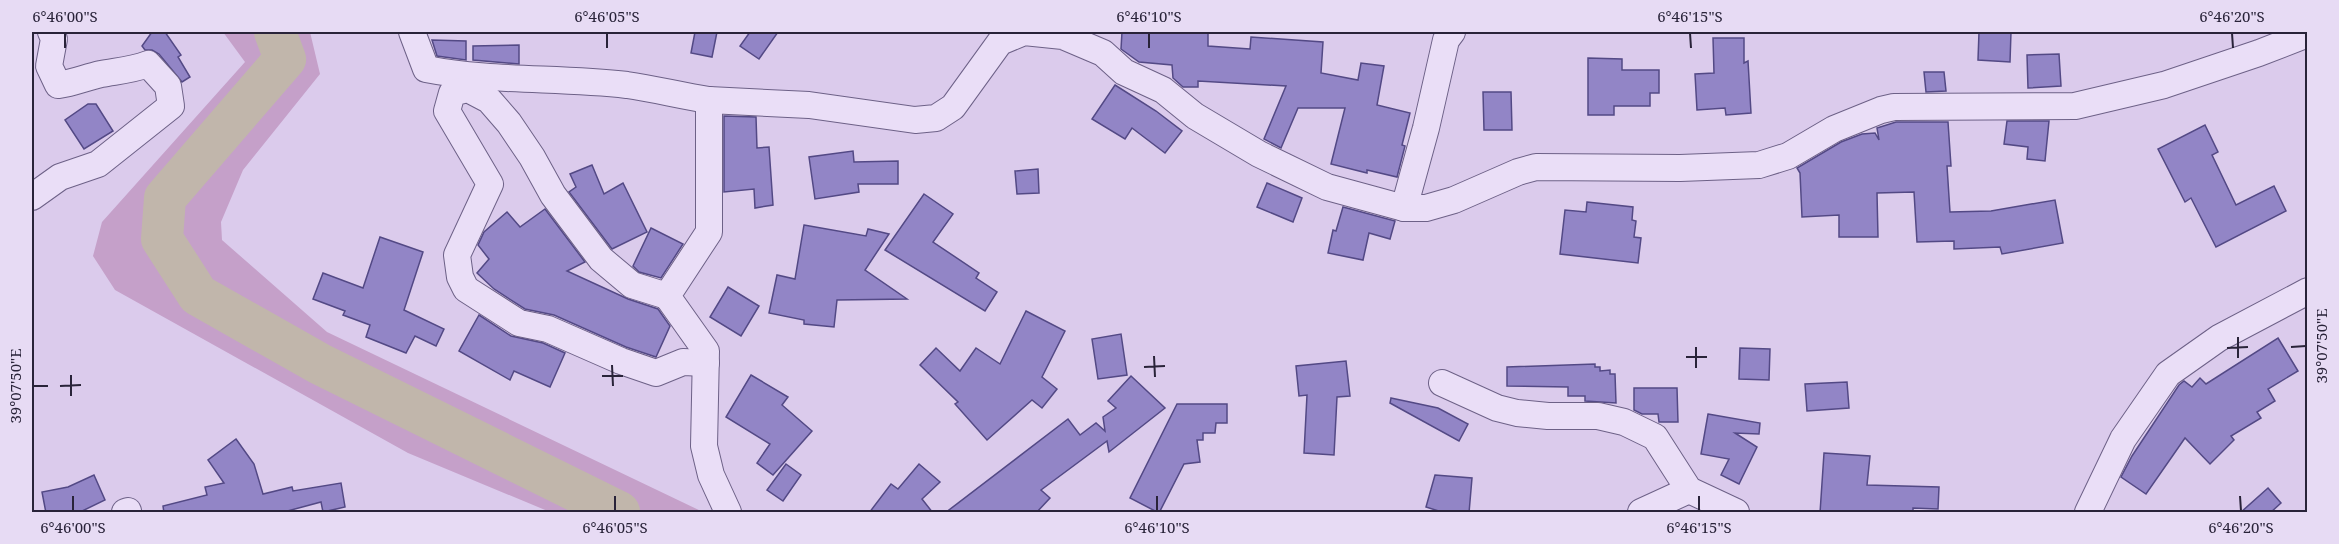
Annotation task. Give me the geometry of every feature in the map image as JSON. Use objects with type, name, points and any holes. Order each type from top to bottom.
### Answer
[{"type":"street","points":[[32,197],[60,177],[98,164],[171,106],[168,86],[148,64],[132,70],[58,85],[49,66],[54,39],[51,32]]},
{"type":"street","points":[[412,32],[426,69],[464,76],[627,85],[709,99],[809,105],[915,120],[936,118],[953,106],[1000,42],[1024,32],[1063,36],[1103,53],[1124,72],[1163,90],[1195,116],[1259,154],[1327,187],[1404,208],[1426,207],[1454,200],[1518,172],[1536,167],[1680,168],[1759,165],[1788,156],[1857,118],[1894,107],[2075,106],[2164,85],[2307,34]]},
{"type":"street","points":[[1404,208],[1426,128],[1446,40],[1452,32]]},
{"type":"street","points":[[706,363],[683,362],[656,373],[621,361],[548,328],[519,323],[466,289],[460,277],[457,255],[490,184],[462,141],[447,111],[452,93],[468,89],[489,100],[509,123],[532,157],[553,195],[601,259],[632,285],[667,296],[706,351],[706,363],[704,446],[711,475],[728,513]]},
{"type":"street","points":[[667,296],[709,232],[709,99]]},
{"type":"street","points":[[2088,513],[2123,439],[2168,374],[2219,338],[2307,291]]},
{"type":"street","points":[[1442,383],[1497,408],[1517,413],[1548,416],[1598,416],[1624,422],[1655,437],[1689,490],[1736,513]]},
{"type":"street","points":[[1641,513],[1689,490]]},
{"type":"shaded area","points":[[223,32],[310,32],[320,74],[243,170],[221,222],[222,240],[327,332],[703,512],[550,512],[408,453],[115,290],[93,256],[102,222],[245,62]]},
{"type":"building","points":[[152,32],[165,32],[181,55],[178,57],[190,77],[182,82],[159,54],[152,50],[145,50],[142,46]]},
{"type":"building","points":[[695,32],[717,32],[712,57],[691,53]]},
{"type":"building","points":[[750,32],[778,32],[759,59],[740,46]]},
{"type":"building","points":[[1122,32],[1208,32],[1208,46],[1250,49],[1251,37],[1323,42],[1321,73],[1358,80],[1361,63],[1384,66],[1377,105],[1410,113],[1397,177],[1367,170],[1367,173],[1331,164],[1345,108],[1298,108],[1281,148],[1264,139],[1286,86],[1198,81],[1198,87],[1183,87],[1173,78],[1172,65],[1139,62],[1121,49]]},
{"type":"building","points":[[1979,32],[2011,32],[2010,62],[1978,60]]},
{"type":"building","points":[[1713,38],[1744,38],[1744,63],[1748,61],[1751,113],[1726,115],[1725,108],[1697,110],[1695,74],[1714,73]]},
{"type":"building","points":[[432,40],[466,41],[466,60],[437,56]]},
{"type":"building","points":[[519,45],[519,64],[473,60],[473,46]]},
{"type":"building","points":[[2059,54],[2061,86],[2028,88],[2027,55]]},
{"type":"building","points":[[1588,58],[1622,59],[1622,70],[1659,70],[1659,93],[1650,93],[1650,106],[1614,106],[1614,115],[1588,115]]},
{"type":"building","points":[[1924,72],[1944,72],[1946,91],[1926,92]]},
{"type":"building","points":[[1115,85],[1182,131],[1165,153],[1132,128],[1125,139],[1092,119]]},
{"type":"building","points":[[1483,92],[1511,92],[1512,130],[1484,130]]},
{"type":"building","points":[[88,104],[96,104],[113,131],[84,149],[65,120]]},
{"type":"building","points":[[724,116],[756,117],[757,148],[769,147],[773,205],[755,208],[754,189],[724,192]]},
{"type":"building","points":[[2007,121],[2049,121],[2045,161],[2027,159],[2028,147],[2004,144]]},
{"type":"building","points":[[1896,122],[1948,122],[1951,166],[1947,166],[1950,212],[1991,211],[2055,200],[2063,243],[2002,254],[2000,247],[1954,249],[1954,241],[1917,242],[1914,192],[1877,193],[1878,237],[1839,237],[1839,215],[1802,217],[1800,173],[1797,168],[1841,142],[1862,134],[1875,133],[1879,140],[1877,128]]},
{"type":"building","points":[[2205,125],[2218,152],[2212,155],[2236,205],[2274,186],[2286,211],[2216,247],[2191,198],[2185,202],[2158,149]]},
{"type":"building","points":[[853,151],[854,162],[898,161],[898,184],[858,184],[859,192],[815,199],[809,157]]},
{"type":"building","points":[[592,165],[604,194],[623,183],[647,232],[612,249],[569,192],[576,187],[570,174]]},
{"type":"building","points":[[1038,169],[1039,193],[1017,194],[1015,171]]},
{"type":"building","points":[[1267,183],[1302,198],[1293,222],[1257,207]]},
{"type":"building","points":[[924,194],[953,214],[933,242],[979,273],[976,278],[997,292],[985,311],[885,250]]},
{"type":"building","points":[[1587,202],[1633,207],[1632,220],[1636,221],[1634,237],[1641,238],[1638,263],[1560,254],[1565,210],[1586,212]]},
{"type":"building","points":[[1343,207],[1395,221],[1390,239],[1369,233],[1363,260],[1328,253],[1333,230],[1336,231]]},
{"type":"building","points":[[545,209],[585,262],[567,271],[628,299],[658,309],[670,326],[656,357],[626,347],[554,315],[525,309],[494,289],[477,273],[489,259],[478,245],[484,232],[507,212],[520,227]]},
{"type":"building","points":[[804,225],[866,236],[868,229],[889,234],[865,270],[907,299],[837,300],[834,327],[804,324],[804,320],[769,313],[777,275],[795,279]]},
{"type":"building","points":[[651,228],[683,244],[661,278],[639,272],[633,266]]},
{"type":"building","points":[[380,237],[423,252],[404,310],[444,329],[436,346],[415,336],[406,353],[366,337],[370,325],[343,315],[345,311],[313,299],[323,273],[363,288]]},
{"type":"building","points":[[728,287],[759,306],[741,336],[710,317]]},
{"type":"building","points":[[1026,311],[1065,331],[1042,377],[1057,389],[1042,408],[1032,400],[987,440],[955,404],[958,402],[920,365],[936,348],[960,371],[976,348],[1000,364]]},
{"type":"building","points":[[479,315],[511,336],[543,343],[565,353],[550,387],[514,371],[510,380],[459,351]]},
{"type":"building","points":[[1121,334],[1127,375],[1098,379],[1092,339]]},
{"type":"building","points":[[2278,338],[2298,371],[2268,389],[2275,401],[2257,412],[2261,418],[2231,436],[2234,440],[2210,464],[2185,438],[2146,494],[2121,477],[2132,456],[2179,385],[2184,381],[2192,387],[2200,378],[2206,384]]},
{"type":"building","points":[[1740,348],[1770,349],[1769,380],[1739,379]]},
{"type":"building","points":[[1346,361],[1350,396],[1337,397],[1334,455],[1304,453],[1307,395],[1299,396],[1296,366]]},
{"type":"building","points":[[1595,364],[1595,367],[1600,367],[1600,371],[1610,370],[1610,374],[1615,374],[1616,403],[1585,401],[1585,396],[1568,396],[1568,387],[1507,386],[1507,367]]},
{"type":"building","points":[[751,375],[788,397],[782,405],[812,431],[773,475],[757,463],[770,444],[726,417]]},
{"type":"building","points":[[1131,376],[1165,408],[1109,452],[1107,441],[1041,490],[1050,498],[1036,513],[945,513],[1068,419],[1080,435],[1096,423],[1105,431],[1103,417],[1116,408],[1108,401]]},
{"type":"building","points":[[1847,382],[1849,408],[1807,411],[1805,384]]},
{"type":"building","points":[[1634,388],[1677,388],[1678,422],[1659,422],[1658,414],[1642,414],[1634,410]]},
{"type":"building","points":[[1391,398],[1438,408],[1468,424],[1459,441],[1390,403]]},
{"type":"building","points":[[1177,404],[1227,404],[1227,423],[1216,423],[1215,433],[1203,433],[1203,440],[1197,440],[1200,462],[1184,464],[1159,513],[1130,498]]},
{"type":"building","points":[[1708,414],[1760,423],[1759,434],[1735,433],[1757,447],[1739,484],[1721,475],[1729,459],[1701,454]]},
{"type":"building","points":[[236,439],[254,464],[263,494],[292,487],[293,491],[341,483],[345,507],[323,512],[321,502],[280,513],[164,513],[163,506],[207,495],[205,487],[224,483],[208,460]]},
{"type":"building","points":[[1824,453],[1870,456],[1867,485],[1939,487],[1938,509],[1913,508],[1913,512],[1820,513]]},
{"type":"building","points":[[786,464],[801,475],[783,501],[767,490]]},
{"type":"building","points":[[919,464],[940,482],[922,499],[933,513],[869,513],[891,484],[898,489]]},
{"type":"building","points":[[94,475],[105,500],[78,513],[46,513],[42,492],[68,487]]},
{"type":"building","points":[[1435,475],[1472,478],[1469,513],[1445,513],[1426,507]]},
{"type":"building","points":[[2268,488],[2281,503],[2270,513],[2240,513]]},
{"type":"waterway","points":[[275,32],[285,59],[165,198],[162,239],[198,295],[320,364],[619,512]]}]
